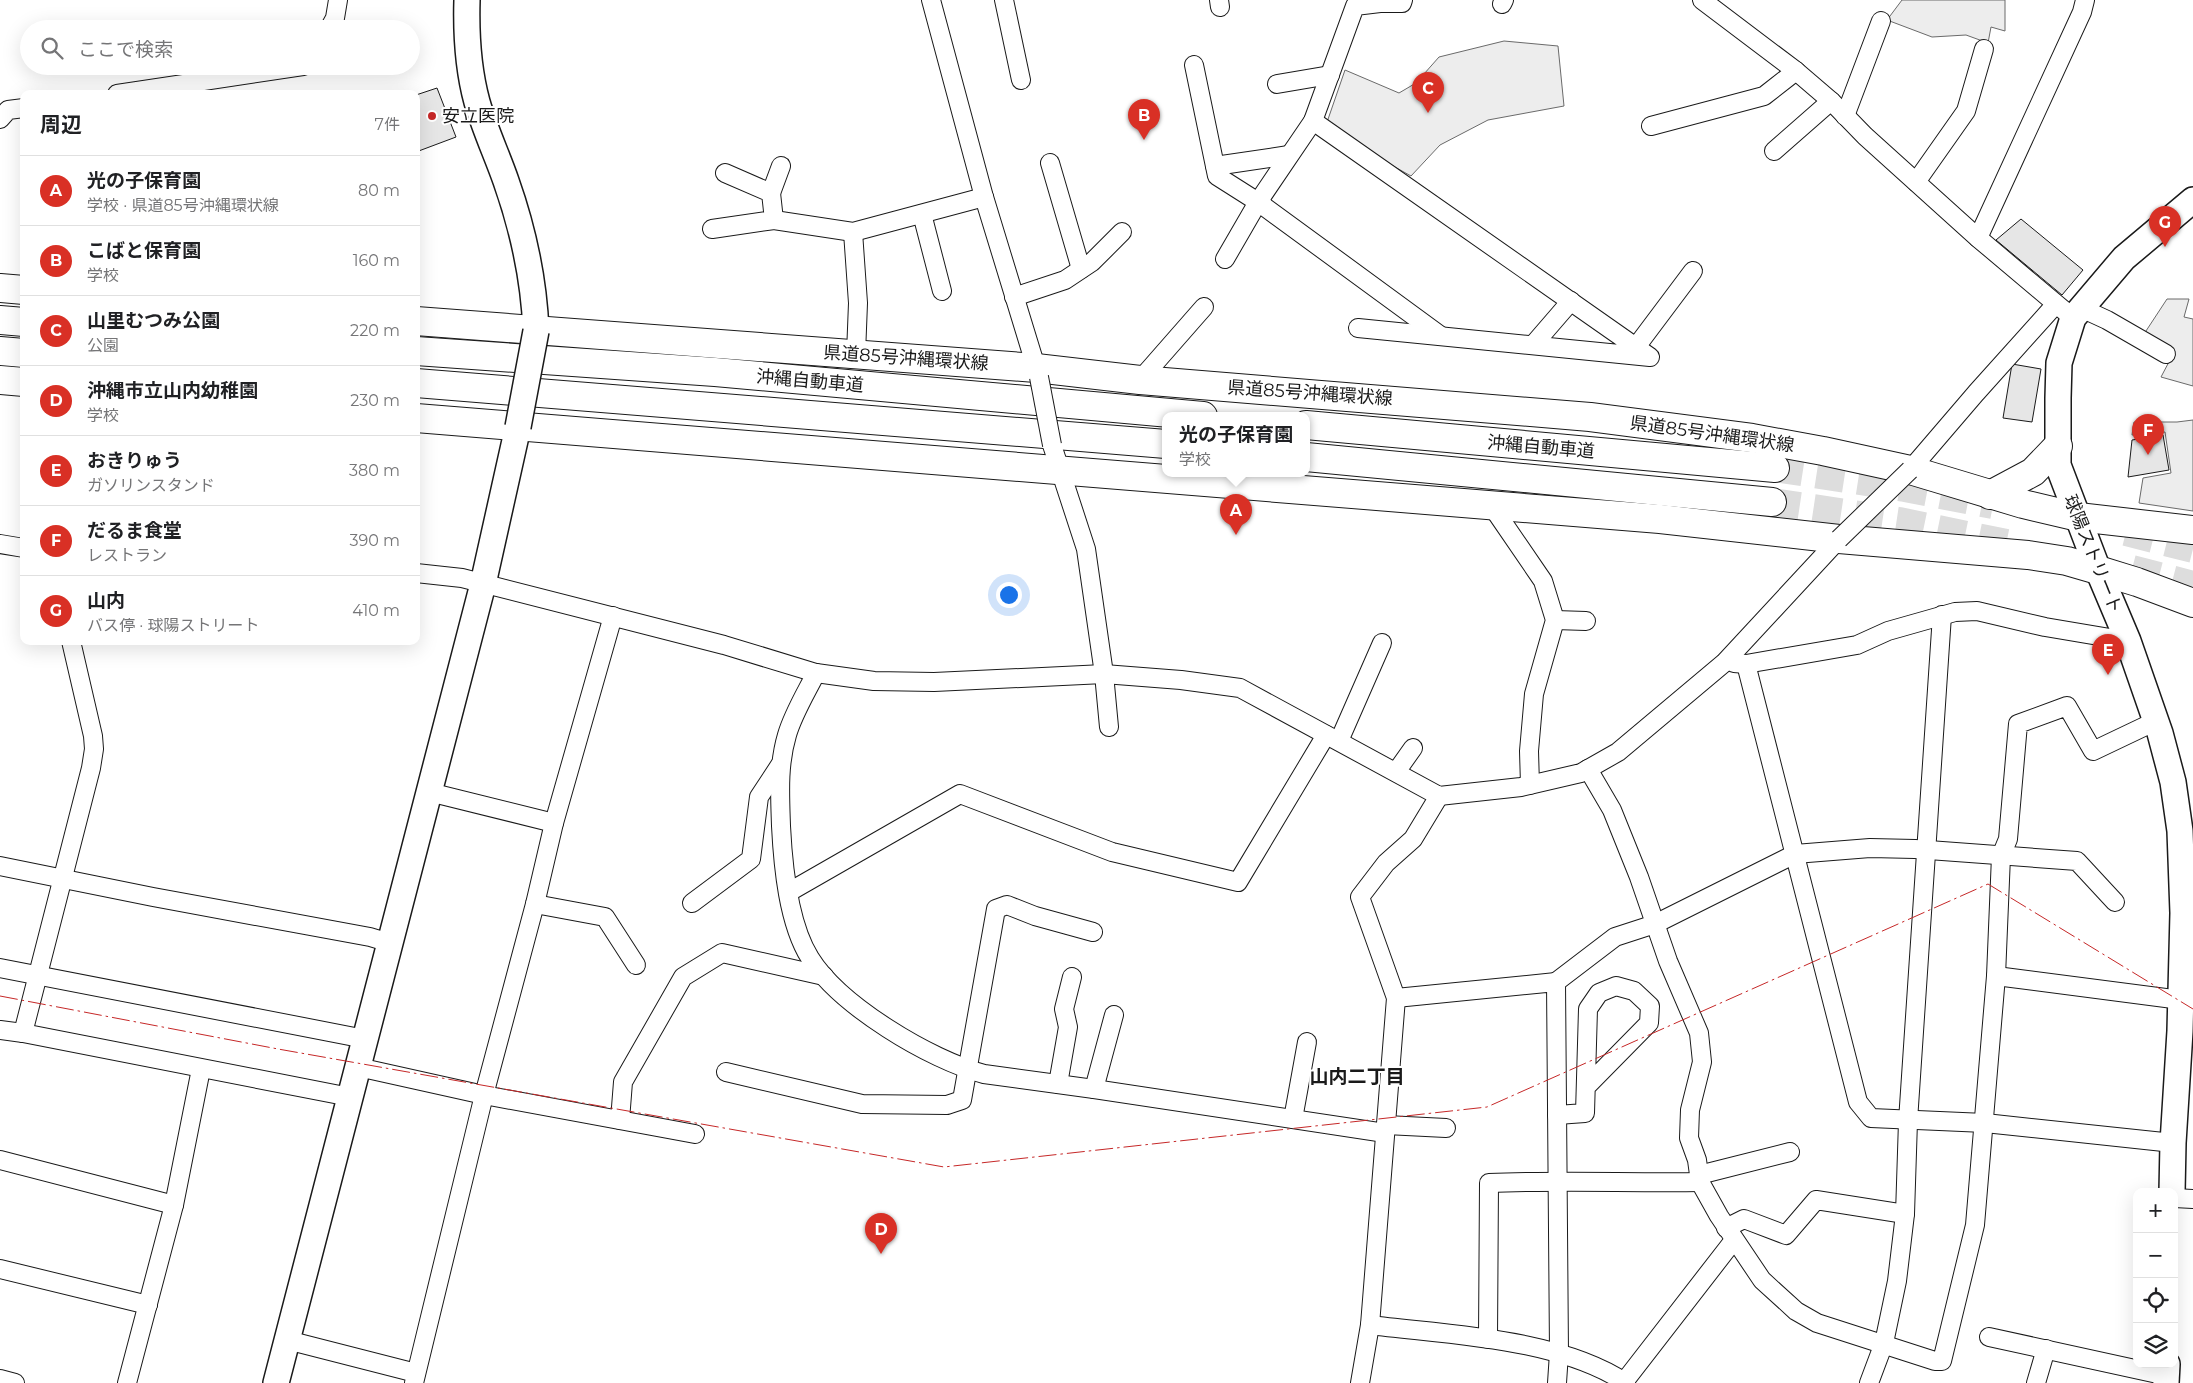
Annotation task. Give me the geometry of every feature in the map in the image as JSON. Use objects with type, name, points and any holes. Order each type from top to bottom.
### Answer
[{"type":"main road","points":[[0,288],[20,290]]},
{"type":"main road","points":[[0,320],[20,322]]},
{"type":"main road","name":"県道85号沖縄環状線","points":[[420,321],[856,354],[1037,373],[1590,417],[1752,438],[1823,451],[1910,470],[1990,495],[2078,517],[2193,530]]},
{"type":"main road","points":[[0,351],[20,353]]},
{"type":"main road","name":"沖縄自動車道","points":[[420,351],[715,372],[1162,412]]},
{"type":"main road","points":[[0,380],[20,382]]},
{"type":"main road","name":"沖縄自動車道","points":[[420,383],[1162,444]]},
{"type":"main road","points":[[420,418],[518,427],[1056,458],[1162,469]]},
{"type":"main road","name":"沖縄自動車道","points":[[1310,426],[1775,468]]},
{"type":"main road","points":[[1990,495],[2033,472],[2058,446]]},
{"type":"main road","name":"沖縄自動車道","points":[[1310,457],[1772,502]]},
{"type":"main road","points":[[1232,477],[1491,505],[1660,519],[1839,539],[2028,555],[2067,561],[2098,570],[2193,603]]},
{"type":"street","points":[[335,20],[338,0]]},
{"type":"street","points":[[276,1383],[483,584],[518,427],[536,330],[535,302],[518,217],[483,120],[471,74],[467,0]]},
{"type":"street","points":[[931,0],[984,197],[1037,373],[1056,458],[1086,549],[1104,674],[1109,727]]},
{"type":"street","points":[[1004,0],[1021,80]]},
{"type":"street","points":[[1225,259],[1258,202],[1313,121],[1355,6],[1402,3],[1402,0]]},
{"type":"street","points":[[1702,0],[1831,100],[1916,182],[1978,238],[2070,310],[2107,320],[2166,354]]},
{"type":"street","points":[[1978,238],[2082,12],[2085,0]]},
{"type":"street","points":[[1846,116],[1881,21]]},
{"type":"street","points":[[1916,182],[1966,111],[1984,49]]},
{"type":"street","points":[[1194,65],[1217,176],[1258,202],[1442,336]]},
{"type":"street","points":[[1650,126],[1764,96],[1796,71]]},
{"type":"street","points":[[144,90],[243,75]]},
{"type":"street","points":[[1277,84],[1330,75]]},
{"type":"street","points":[[1774,152],[1831,100]]},
{"type":"street","points":[[0,119],[8,110],[20,108]]},
{"type":"street","points":[[1313,121],[1650,357],[1358,328]]},
{"type":"street","points":[[1215,166],[1289,155]]},
{"type":"street","points":[[1050,163],[1081,269]]},
{"type":"street","points":[[774,220],[771,193],[780,166]]},
{"type":"street","points":[[726,173],[771,193]]},
{"type":"street","points":[[712,229],[774,220],[852,232],[984,197]]},
{"type":"street","name":"球陽ストリート","points":[[2172,1188],[2183,913],[2180,831],[2173,782],[2156,721],[2128,641],[2098,570],[2058,465],[2059,363],[2070,310],[2124,258],[2193,200]]},
{"type":"street","points":[[922,214],[942,291]]},
{"type":"street","points":[[852,232],[858,303],[856,354]]},
{"type":"street","points":[[1014,297],[1065,280],[1092,262],[1122,232]]},
{"type":"street","points":[[1636,347],[1693,271]]},
{"type":"street","points":[[1533,345],[1571,301]]},
{"type":"street","points":[[1140,380],[1204,307]]},
{"type":"street","points":[[420,573],[462,578],[613,616],[724,645],[816,674],[874,681],[934,682],[1104,674],[1181,680],[1240,688],[1439,796],[1530,785],[1581,773],[1618,752],[1724,663],[1839,539],[1910,470],[1976,393],[2070,310]]},
{"type":"street","points":[[1491,505],[1543,581],[1556,620],[1534,694],[1529,750],[1530,785]]},
{"type":"street","points":[[0,544],[20,547]]},
{"type":"street","points":[[1724,663],[1746,664],[1856,645],[1888,630],[1955,612],[1977,611],[2045,627],[2128,641]]},
{"type":"street","points":[[1869,1383],[1884,1343],[1897,1281],[1905,1214],[1908,1121],[1942,615]]},
{"type":"street","points":[[287,1340],[415,1378],[484,1095],[535,904],[554,823],[613,616]]},
{"type":"street","points":[[1556,620],[1586,621]]},
{"type":"street","points":[[789,892],[960,794],[1112,852],[1238,882],[1332,738],[1382,643]]},
{"type":"street","points":[[23,1033],[36,975],[91,768],[94,748],[93,736],[72,645]]},
{"type":"street","points":[[1746,664],[1858,1102],[1871,1118],[1985,1123],[2173,1143]]},
{"type":"street","points":[[816,674],[787,734],[779,774],[782,859],[798,932],[810,957],[824,976],[847,998],[935,1055],[968,1070],[984,1074],[1094,1088],[1293,1119],[1385,1129],[1446,1128]]},
{"type":"street","points":[[1588,769],[1612,810],[1668,961],[1699,1033],[1702,1062],[1690,1110],[1689,1138],[1700,1178],[1730,1234],[1762,1280],[1796,1311],[1817,1323],[1884,1343],[1920,1357],[1942,1361],[1975,1225],[1996,976],[2001,856],[2008,839],[2018,724],[2067,706],[2093,751],[2156,721]]},
{"type":"street","points":[[1396,772],[1413,748]]},
{"type":"street","points":[[692,903],[751,859],[759,798],[781,764]]},
{"type":"street","points":[[429,792],[554,823]]},
{"type":"street","points":[[1360,1383],[1370,1325],[1396,998],[1360,897],[1386,863],[1412,838],[1439,796]]},
{"type":"street","points":[[1396,998],[1556,982],[1615,937],[1655,924],[1795,854],[1870,848],[1925,849],[2077,861],[2115,902]]},
{"type":"street","points":[[0,866],[153,897],[370,937],[390,944]]},
{"type":"street","points":[[535,904],[605,918],[636,965]]},
{"type":"street","points":[[726,1072],[862,1104],[930,1105],[947,1104],[962,1100],[996,909],[1007,905],[1035,916],[1093,932]]},
{"type":"street","points":[[620,1120],[623,1082],[683,977],[722,953],[824,976]]},
{"type":"street","points":[[0,968],[365,1039]]},
{"type":"street","points":[[1996,976],[2181,1000]]},
{"type":"street","points":[[1058,1084],[1068,1027],[1064,1009],[1072,977]]},
{"type":"street","points":[[1556,982],[1559,1353],[1557,1383]]},
{"type":"street","points":[[1557,1116],[1585,1113],[1588,1009],[1599,994],[1616,986],[1634,991],[1650,1006],[1649,1023],[1586,1087]]},
{"type":"street","points":[[1094,1088],[1114,1015]]},
{"type":"street","points":[[0,1030],[350,1097]]},
{"type":"street","points":[[1293,1119],[1307,1042]]},
{"type":"street","points":[[358,1067],[484,1095],[695,1134]]},
{"type":"street","points":[[127,1383],[174,1205],[201,1069]]},
{"type":"street","points":[[1488,1339],[1489,1183],[1557,1180],[1615,1183],[1700,1178],[1790,1152]]},
{"type":"street","points":[[0,1160],[174,1205]]},
{"type":"street","points":[[2178,1198],[2193,1199]]},
{"type":"street","points":[[1370,1325],[1488,1339],[1559,1353],[1593,1366],[1625,1383],[1730,1234],[1744,1218],[1786,1234],[1816,1200],[1905,1214]]},
{"type":"street","points":[[0,1268],[148,1305]]},
{"type":"street","points":[[1989,1337],[2167,1375]]},
{"type":"street","points":[[2036,1383],[2046,1349]]},
{"type":"street","points":[[0,1380],[14,1383]]},
{"type":"shaded area","points":[[1902,0],[2005,0],[2005,31],[1991,27],[1988,43],[1966,35],[1932,37],[1887,20]]},
{"type":"shaded area","points":[[1504,41],[1558,46],[1564,106],[1488,120],[1440,145],[1411,176],[1325,128],[1345,70],[1399,93],[1416,83],[1439,57]]},
{"type":"shaded area","points":[[2167,299],[2189,299],[2184,317],[2193,319],[2193,386],[2161,377],[2171,358],[2144,334]]},
{"type":"shaded area","points":[[2193,420],[2193,511],[2139,503],[2143,478],[2171,473],[2165,432],[2132,435],[2134,422]]},
{"type":"building","name":"安立医院","points":[[437,88],[456,137],[420,150],[420,94]]},
{"type":"building","points":[[2021,219],[2083,270],[2062,295],[1996,240]]},
{"type":"building","points":[[2012,364],[2041,369],[2032,422],[2003,418]]},
{"type":"building","points":[[2163,435],[2169,470],[2128,477],[2132,440]]},
{"type":"tunnel","points":[[1775,468],[1905,488],[1993,505]]},
{"type":"tunnel","points":[[1772,502],[1899,521],[2011,544]]},
{"type":"tunnel","points":[[2126,532],[2193,549]]},
{"type":"tunnel","points":[[2132,569],[2193,585]]},
{"type":"power","points":[[0,996],[278,1049],[944,1167],[1487,1107],[1988,884],[2193,1009]]},
{"type":"place","name":"山里むつみ公園","points":[[1428,113]]},
{"type":"place","name":"安立医院","points":[[432,116]]},
{"type":"place","name":"こばと保育園","points":[[1144,140]]},
{"type":"place","name":"山内","points":[[2165,247]]},
{"type":"place","name":"だるま食堂","points":[[2148,455]]},
{"type":"place","name":"光の子保育園","points":[[1236,535]]},
{"type":"place","name":"おきりゅう","points":[[2108,675]]},
{"type":"place","name":"沖縄市立山内幼稚園","points":[[881,1254]]},
{"type":"district","name":"山内二丁目","points":[[1357,1076]]}]
